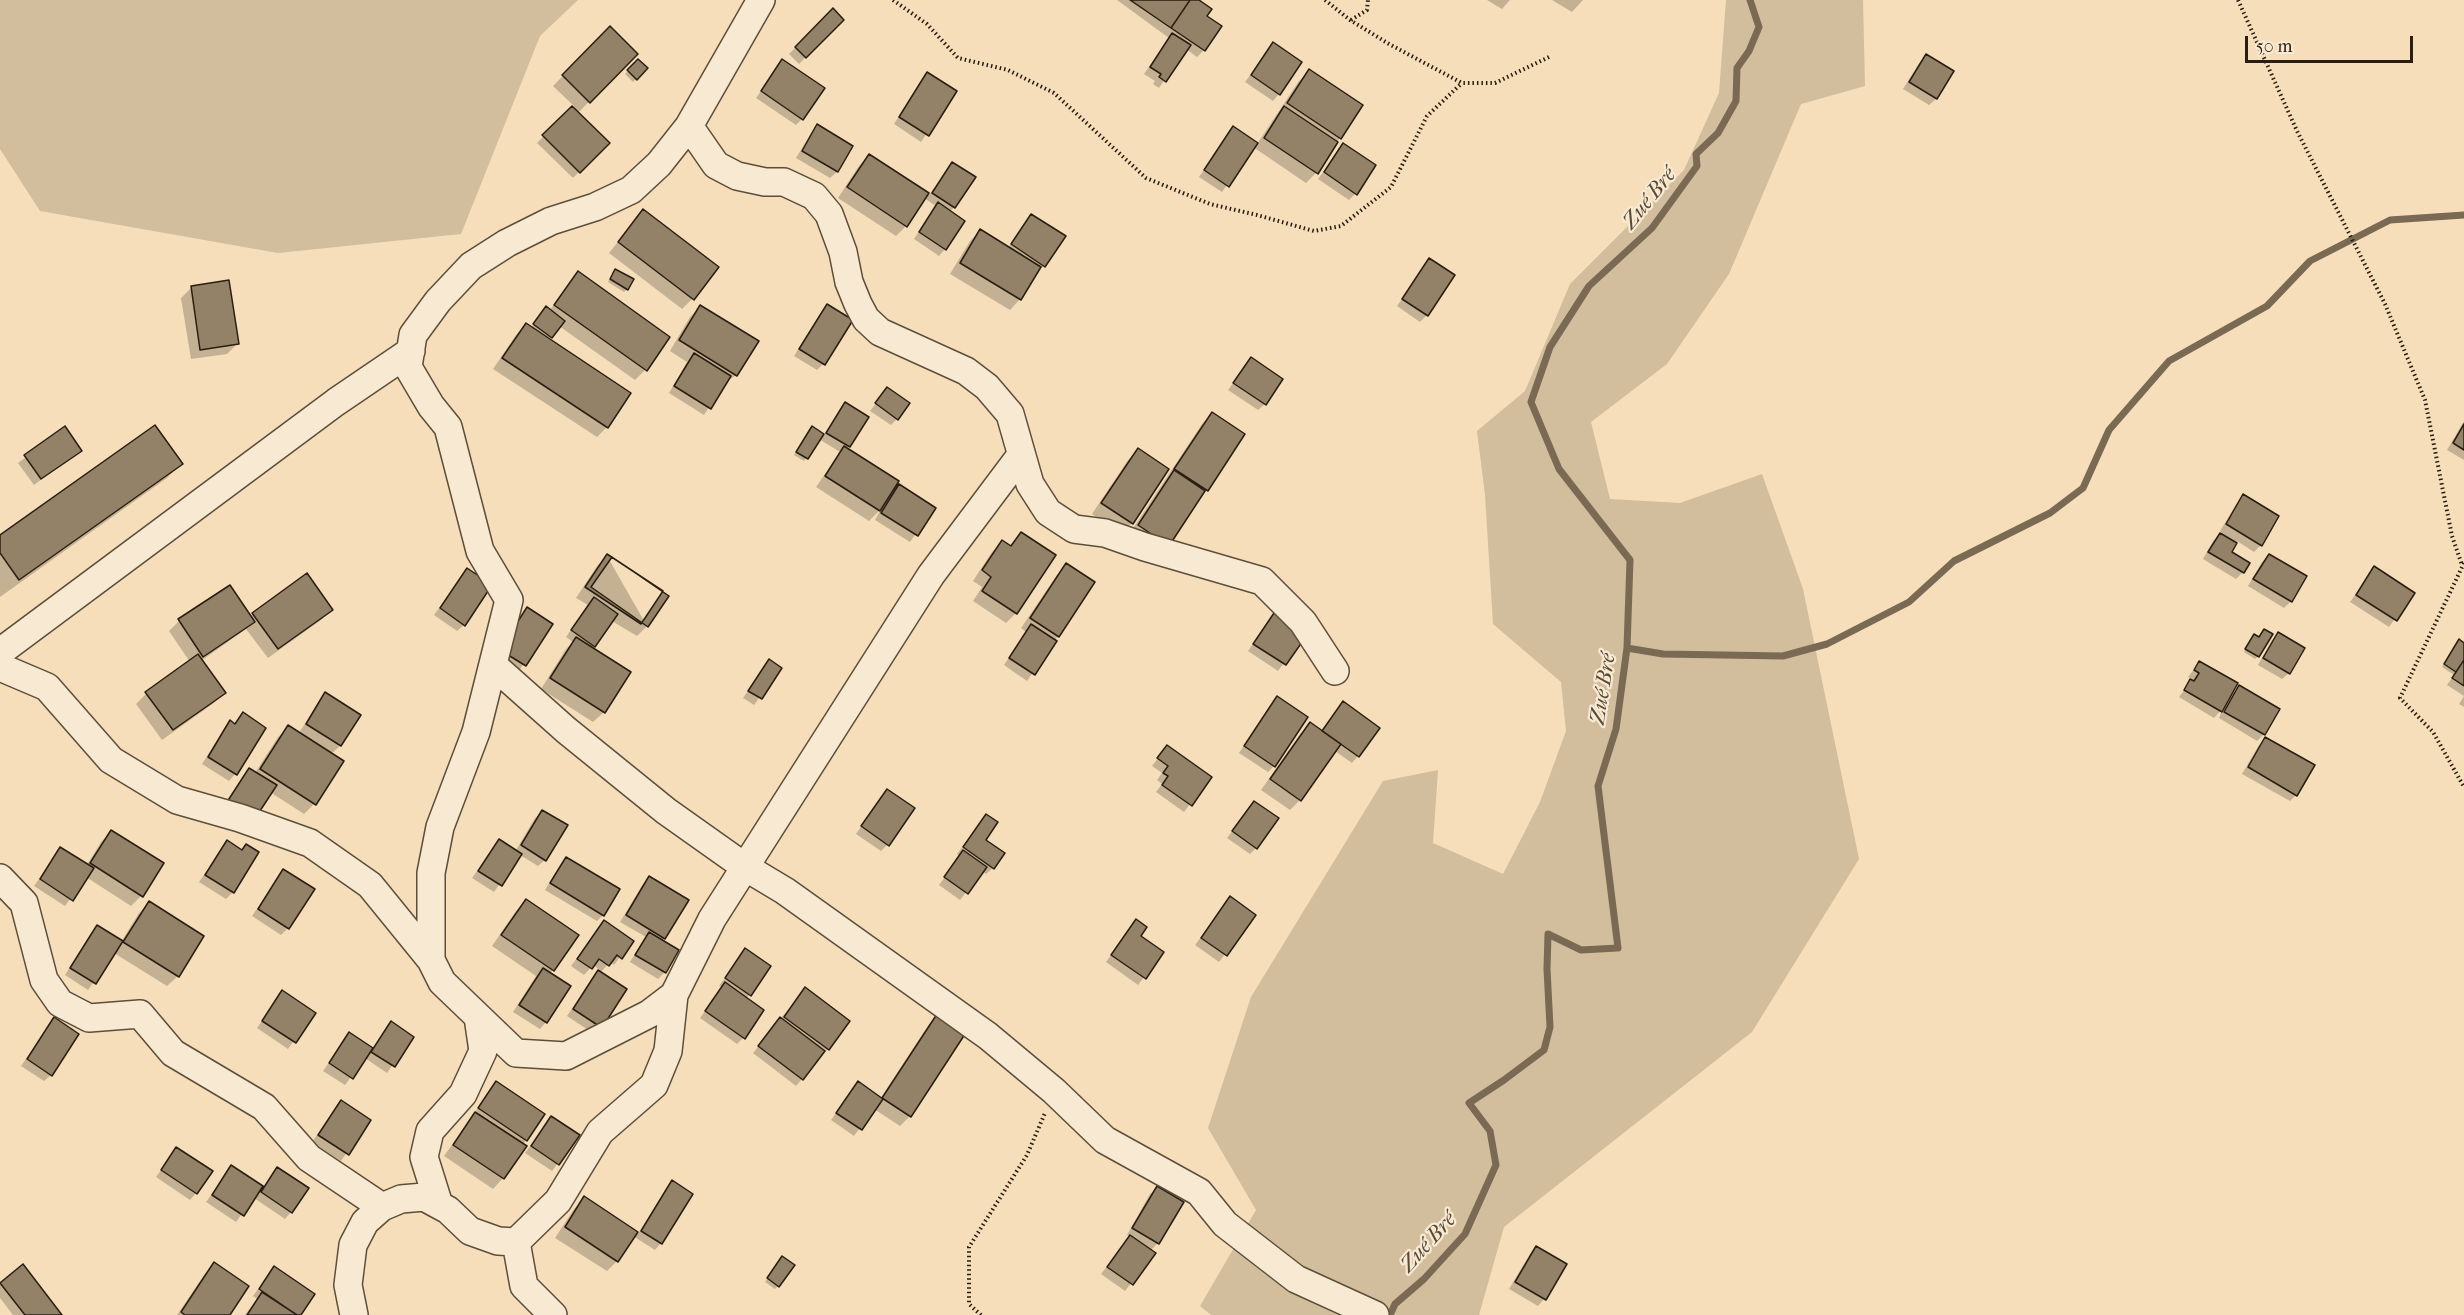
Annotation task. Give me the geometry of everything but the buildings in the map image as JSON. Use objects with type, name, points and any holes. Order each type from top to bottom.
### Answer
[{"type":"street","points":[[431,960],[431,873],[440,827],[476,732],[509,600],[480,551],[448,427],[431,406],[408,367],[412,335],[438,301],[471,266],[507,243],[551,221],[595,207],[631,190],[659,164],[689,126],[761,0]]},
{"type":"street","points":[[689,126],[716,165],[737,176],[765,182],[784,182],[814,196],[829,213],[843,252],[849,282],[866,319],[880,332],[966,371],[987,387],[1010,414],[1030,484],[1048,512],[1074,529],[1105,532],[1145,547],[1262,581],[1303,622],[1335,671]]},
{"type":"street","points":[[0,652],[336,402],[411,351]]},
{"type":"street","points":[[354,1315],[348,1285],[354,1245],[365,1222],[382,1207],[401,1198],[424,1197],[448,1210],[470,1231],[498,1241],[516,1242],[558,1201],[600,1132],[654,1084],[668,1051],[674,995],[712,919],[932,575],[1021,455]]},
{"type":"street","points":[[493,665],[566,730],[666,811],[744,867],[785,891],[988,1036],[1054,1091],[1105,1140],[1199,1192],[1225,1224],[1296,1279],[1375,1315]]},
{"type":"street","points":[[0,667],[47,687],[111,760],[177,800],[240,818],[310,843],[370,885],[431,960],[442,982],[516,1053],[566,1056],[649,1014],[674,995]]},
{"type":"street","points":[[0,879],[24,903],[44,980],[60,1003],[89,1018],[140,1014],[173,1053],[264,1107],[309,1158],[382,1207]]},
{"type":"street","points":[[439,1205],[424,1157],[430,1131],[463,1094],[483,1051],[478,1017]]},
{"type":"street","points":[[516,1242],[524,1286],[553,1315]]},
{"type":"path","points":[[893,0],[927,24],[958,58],[1008,70],[1054,93],[1146,178],[1210,204],[1314,231],[1341,226],[1391,187],[1427,116],[1462,83]]},
{"type":"path","points":[[1325,0],[1350,20],[1462,83],[1495,83],[1549,57]]},
{"type":"path","points":[[1350,20],[1367,10],[1368,0]]},
{"type":"path","points":[[2238,0],[2297,131],[2385,304],[2425,400],[2452,536],[2463,563],[2400,698],[2433,732],[2464,787]]},
{"type":"path","points":[[981,1315],[969,1304],[969,1247],[1027,1155],[1054,1091]]},
{"type":"shaded area","points":[[0,0],[578,0],[540,36],[461,234],[278,253],[40,211],[0,149]]},
{"type":"shaded area","points":[[1726,0],[1863,0],[1865,86],[1801,104],[1729,274],[1667,364],[1591,422],[1610,499],[1680,503],[1762,474],[1803,589],[1859,859],[1752,1032],[1504,1227],[1479,1315],[1211,1315],[1200,1306],[1256,1210],[1208,1128],[1251,997],[1383,781],[1438,770],[1433,843],[1503,874],[1540,802],[1566,731],[1561,682],[1493,624],[1485,495],[1477,431],[1525,391],[1570,284],[1684,170],[1719,93]]},
{"type":"waterway","name":"Zué Bré","points":[[1390,1315],[1395,1304],[1424,1279],[1465,1234],[1496,1165],[1490,1131],[1469,1103],[1544,1050],[1550,1027],[1548,934],[1581,950],[1618,948],[1598,786],[1616,729],[1627,648],[1630,560],[1559,469],[1531,402],[1550,347],[1589,286],[1652,228],[1697,166],[1696,154],[1718,133],[1736,101],[1737,68],[1749,51],[1759,27],[1750,0]]},
{"type":"waterway","points":[[1627,648],[1663,654],[1783,656],[1827,644],[1909,602],[1954,561],[2050,513],[2083,488],[2109,430],[2169,361],[2267,306],[2310,261],[2390,220],[2464,215]]}]
